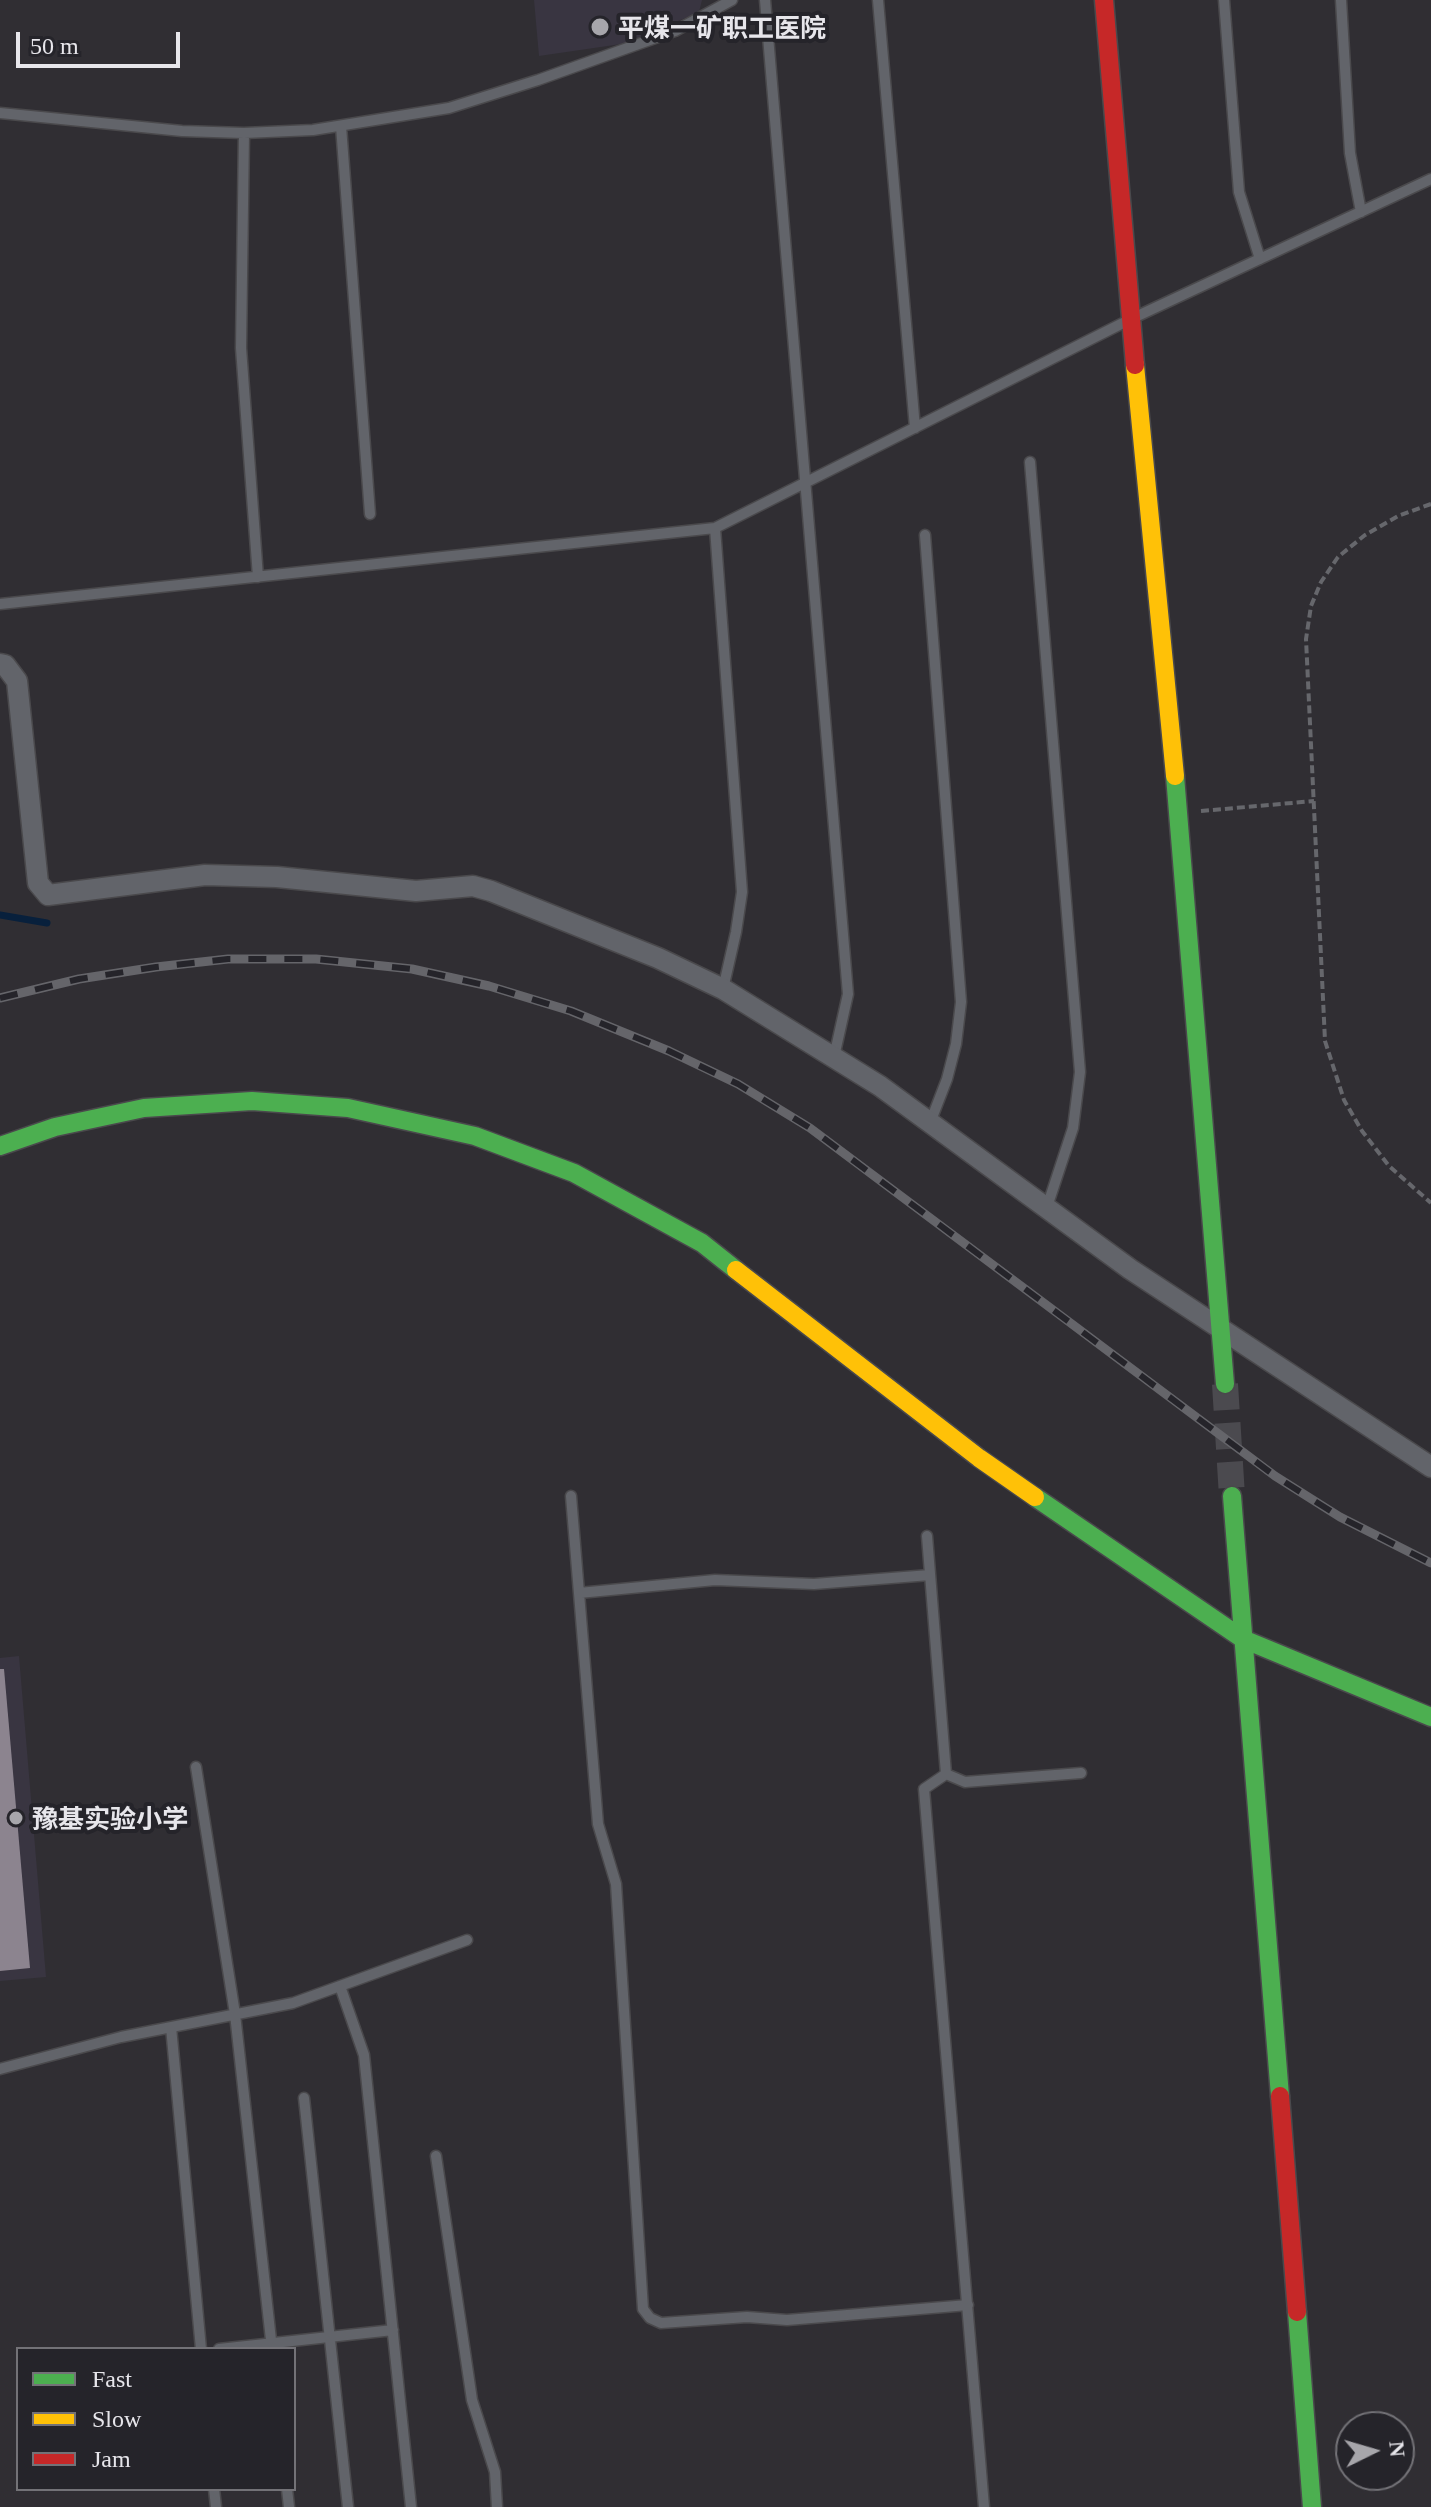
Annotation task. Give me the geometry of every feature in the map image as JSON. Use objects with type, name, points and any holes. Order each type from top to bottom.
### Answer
[{"type":"street","points":[[1104,0],[1131,319],[1179,813],[1225,1384]]},
{"type":"street","points":[[0,664],[5,665],[17,681],[38,883],[48,895],[205,875],[277,877],[416,891],[473,886],[658,958],[723,989],[880,1086],[1130,1269],[1431,1467]]},
{"type":"street","points":[[0,1146],[55,1127],[144,1108],[238,1101],[299,1103],[348,1108],[475,1136],[574,1173],[702,1243],[979,1458],[1243,1639],[1431,1717]]},
{"type":"street","points":[[1232,1496],[1312,2507]]},
{"type":"lane","points":[[0,113],[182,131],[244,133],[341,126],[449,108],[538,80],[675,31],[732,0]]},
{"type":"lane","points":[[765,0],[848,994],[834,1058]]},
{"type":"lane","points":[[878,0],[915,428]]},
{"type":"lane","points":[[1224,0],[1239,192],[1260,259]]},
{"type":"lane","points":[[1341,0],[1350,153],[1361,212]]},
{"type":"lane","points":[[341,126],[370,514]]},
{"type":"lane","points":[[244,133],[241,348],[258,577]]},
{"type":"lane","points":[[0,604],[715,528],[1131,319],[1431,179]]},
{"type":"lane","points":[[1030,462],[1080,1072],[1073,1128],[1047,1207]]},
{"type":"lane","points":[[715,528],[742,892],[723,989]]},
{"type":"lane","points":[[925,535],[961,1002],[956,1044],[930,1123]]},
{"type":"lane","points":[[571,1496],[598,1824],[616,1884],[643,2309],[650,2318],[661,2323],[747,2317],[787,2320],[968,2305]]},
{"type":"lane","points":[[927,1536],[946,1774]]},
{"type":"lane","points":[[579,1593],[715,1580],[814,1584],[930,1575]]},
{"type":"lane","points":[[196,1767],[235,2014],[272,2346],[393,2330]]},
{"type":"lane","points":[[946,1774],[965,1782],[1081,1773]]},
{"type":"lane","points":[[946,1774],[924,1789],[984,2507]]},
{"type":"lane","points":[[0,2069],[121,2037],[293,2003],[467,1940]]},
{"type":"lane","points":[[340,1986],[364,2055],[411,2507]]},
{"type":"lane","points":[[171,2027],[201,2347]]},
{"type":"lane","points":[[304,2098],[348,2507]]},
{"type":"lane","points":[[436,2156],[472,2400],[495,2472],[497,2507]]},
{"type":"path","points":[[1431,504],[1398,516],[1365,535],[1338,557],[1321,582],[1311,606],[1306,639],[1325,1041],[1344,1100],[1362,1131],[1389,1166],[1431,1203]]},
{"type":"path","points":[[1179,813],[1314,801]]},
{"type":"shaded area","name":"平煤一矿职工医院","points":[[534,0],[702,0],[699,12],[628,43],[539,56]]},
{"type":"shaded area","name":"豫基实验小学","points":[[19,1656],[46,1977],[0,1981],[0,1658]]},
{"type":"building","points":[[0,1669],[4,1669],[30,1968],[0,1971]]},
{"type":"waterway","points":[[0,915],[47,923]]},
{"type":"tunnel","points":[[1225,1384],[1232,1496]]},
{"type":"railway","points":[[0,998],[79,979],[156,967],[228,959],[316,959],[412,969],[489,986],[571,1011],[669,1051],[738,1084],[810,1128],[1275,1476],[1340,1517],[1431,1563]]},
{"type":"traffic: fast","points":[[1175,776],[1225,1384]]},
{"type":"traffic: fast","points":[[0,1146],[55,1127],[144,1108],[252,1101],[348,1108],[475,1136],[574,1173],[702,1243],[736,1270]]},
{"type":"traffic: fast","points":[[1232,1496],[1280,2096]]},
{"type":"traffic: fast","points":[[1035,1497],[1243,1639],[1431,1717]]},
{"type":"traffic: fast","points":[[1297,2312],[1312,2507]]},
{"type":"traffic: slow","points":[[1135,365],[1175,776]]},
{"type":"traffic: slow","points":[[736,1270],[979,1458],[1035,1497]]},
{"type":"traffic: jam","points":[[1104,0],[1135,365]]},
{"type":"traffic: jam","points":[[1280,2096],[1297,2312]]},
{"type":"place","name":"平煤一矿职工医院","points":[[600,27]]},
{"type":"place","name":"豫基实验小学","points":[[16,1818]]}]
